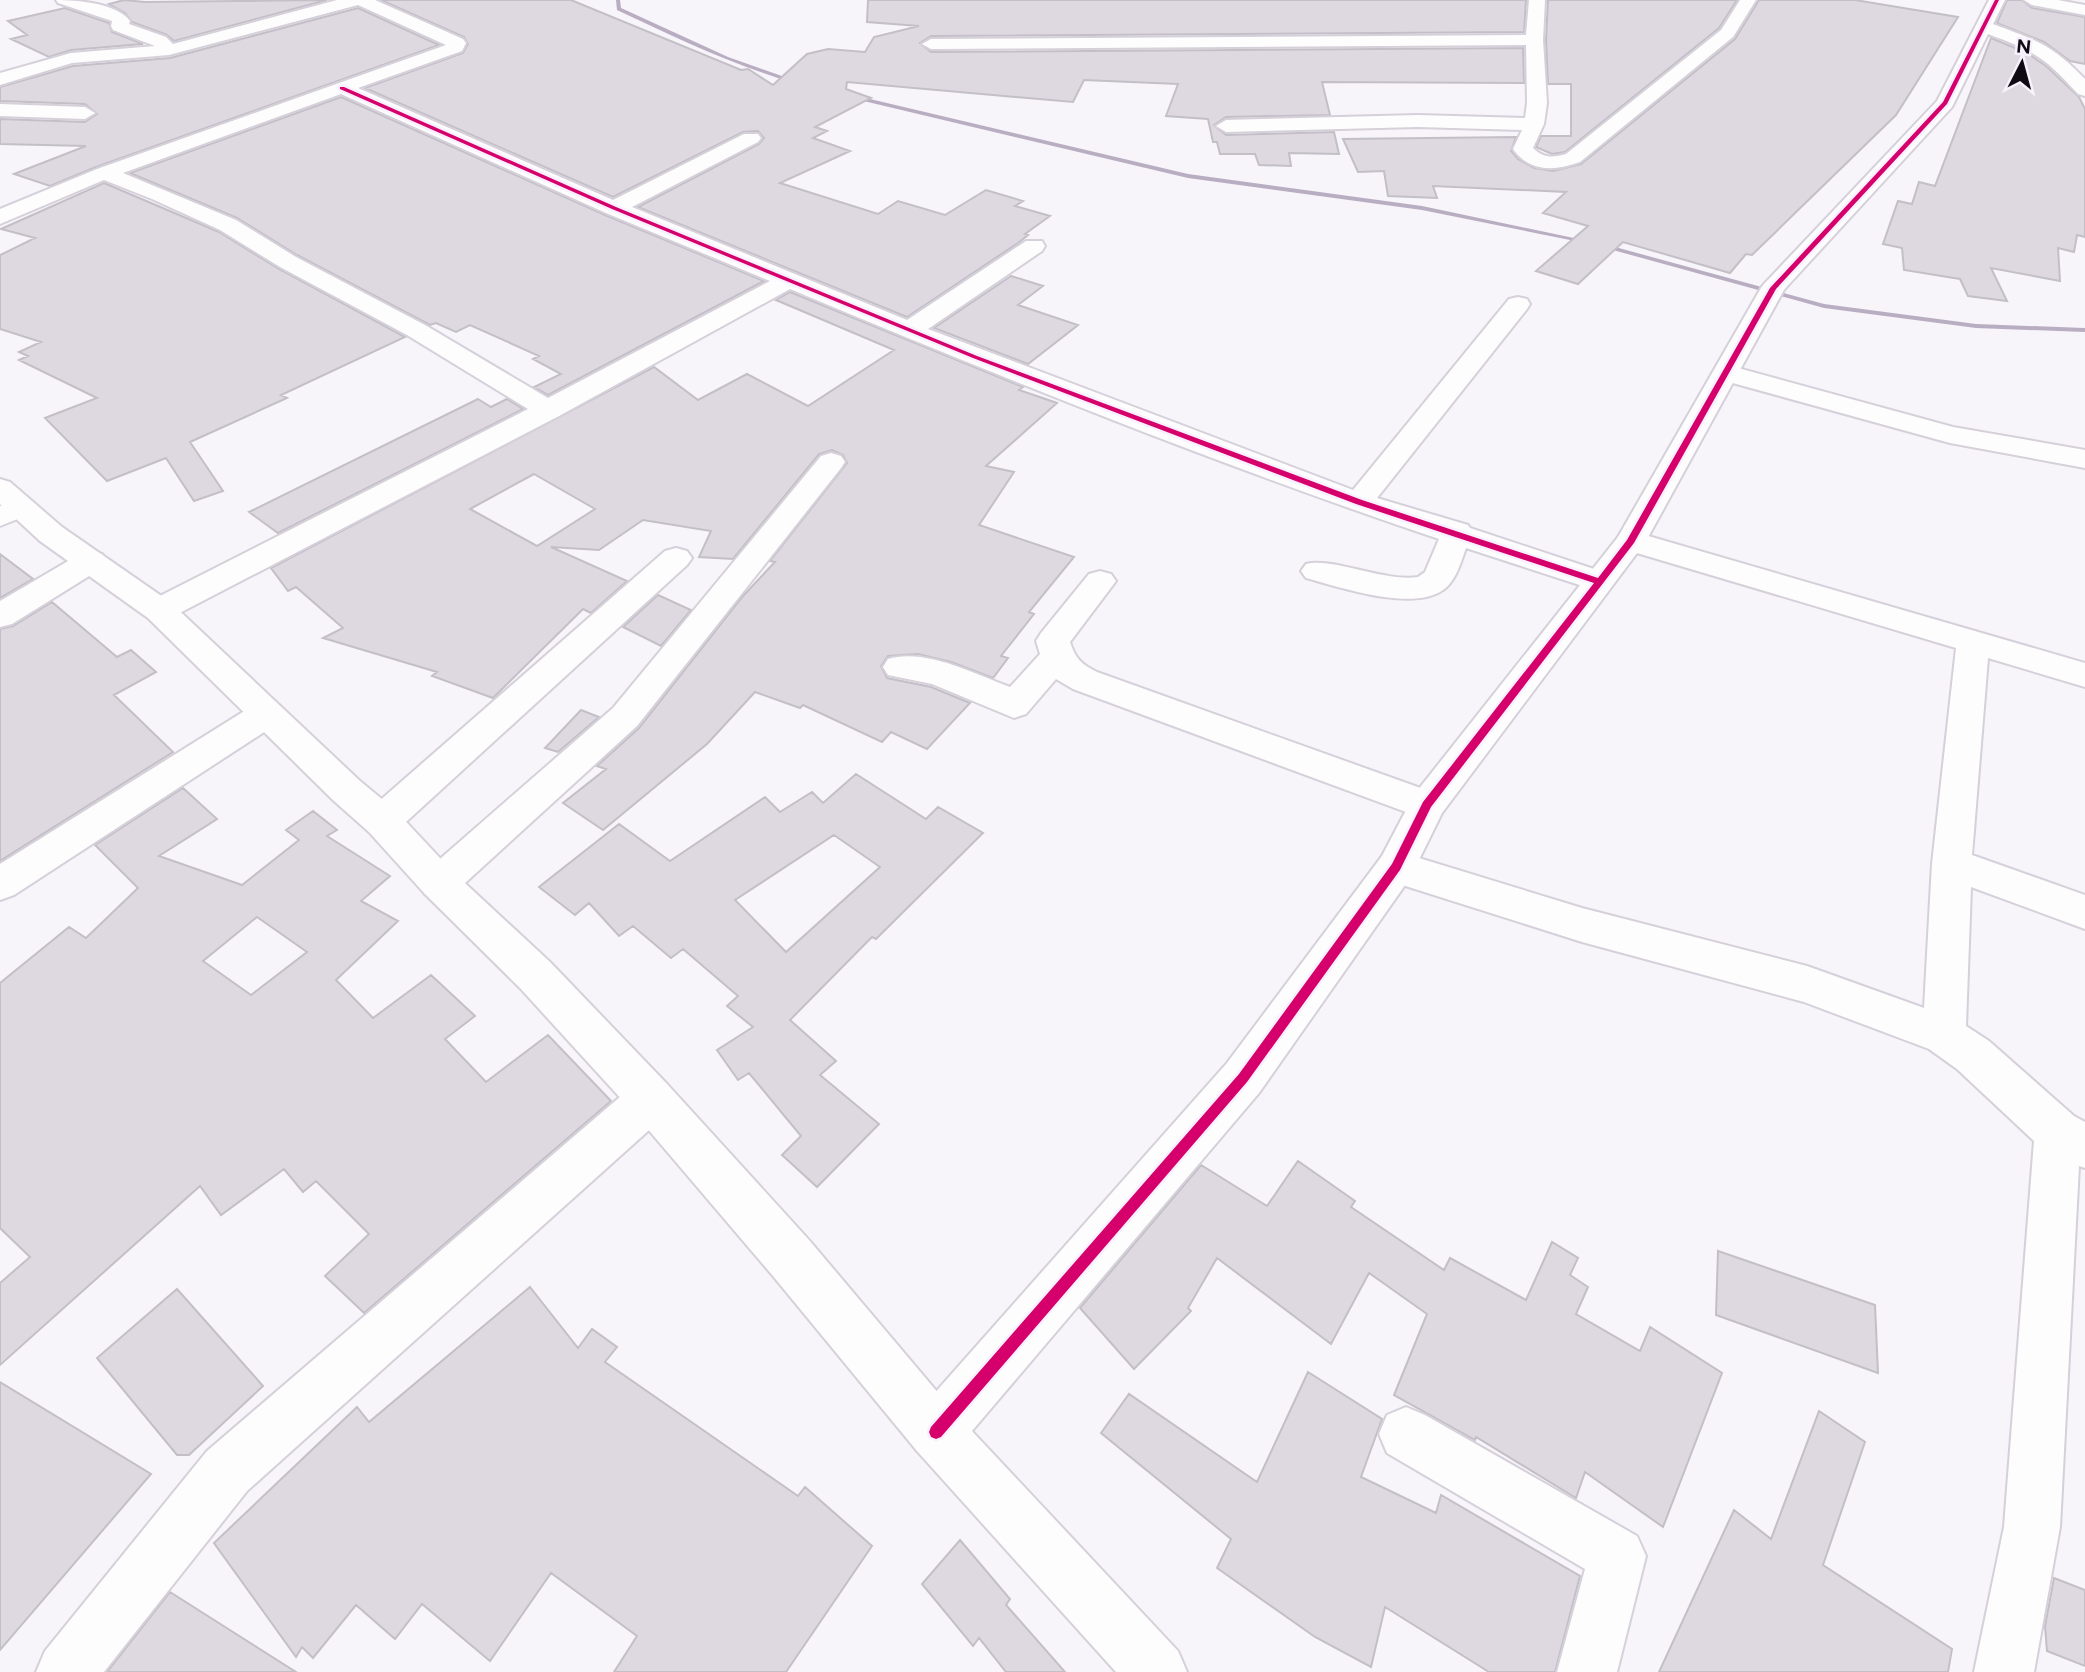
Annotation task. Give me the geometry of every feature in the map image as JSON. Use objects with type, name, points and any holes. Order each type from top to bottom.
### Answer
[{"type":"street","points":[[64,0],[118,17],[122,21],[119,26],[160,41],[169,50]]},
{"type":"street","points":[[0,79],[71,58],[169,50],[356,0]]},
{"type":"street","points":[[0,217],[104,173],[449,50],[457,43],[361,0]]},
{"type":"street","points":[[1537,0],[1534,40],[1537,103],[1534,124],[1523,149],[1529,158],[1543,163],[1562,162],[1573,158],[1727,33],[1748,0]]},
{"type":"street","points":[[936,1432],[1243,1078],[1396,867],[1427,805],[1631,541],[1767,297],[1945,103],[1997,0]]},
{"type":"street","points":[[2032,0],[2085,10]]},
{"type":"street","points":[[1984,27],[2037,46],[2055,58],[2085,90]]},
{"type":"street","points":[[931,44],[1534,40]]},
{"type":"street","points":[[342,88],[614,208],[909,330],[1359,502],[1457,532],[1598,581]]},
{"type":"street","points":[[0,110],[85,113]]},
{"type":"street","points":[[1226,126],[1442,121],[1534,124]]},
{"type":"street","points":[[614,208],[751,138]]},
{"type":"street","points":[[104,173],[160,194],[228,225],[288,262],[416,330],[549,410]]},
{"type":"street","points":[[0,196],[43,198]]},
{"type":"street","points":[[909,330],[1034,247]]},
{"type":"street","points":[[159,610],[549,410],[788,281]]},
{"type":"street","points":[[1359,502],[1518,304]]},
{"type":"street","points":[[1727,373],[1950,435],[2085,459]]},
{"type":"street","points":[[439,883],[625,717],[831,462]]},
{"type":"street","points":[[6,504],[159,610],[382,821],[439,883],[535,975],[651,1100],[791,1258],[936,1432],[1157,1672]]},
{"type":"street","points":[[1317,571],[1374,584],[1424,588],[1434,582],[1457,532]]},
{"type":"street","points":[[1631,541],[2085,675]]},
{"type":"street","points":[[382,821],[676,558]]},
{"type":"street","points":[[0,616],[91,561]]},
{"type":"street","points":[[1100,581],[1054,641],[1056,658],[1076,678],[1427,805]]},
{"type":"street","points":[[1944,1035],[1952,864],[1973,643]]},
{"type":"street","points":[[900,667],[937,673],[1007,699],[1014,705],[1056,658]]},
{"type":"street","points":[[0,884],[266,714]]},
{"type":"street","points":[[1952,864],[2085,912]]},
{"type":"street","points":[[1396,867],[1582,925],[1807,984],[1944,1035],[1973,1055],[2072,1139],[2032,1527],[2004,1672]]},
{"type":"street","points":[[66,1672],[227,1471],[651,1100]]},
{"type":"street","points":[[1406,1434],[1617,1556],[1587,1672]]},
{"type":"building","points":[[124,0],[327,0],[174,41],[167,35],[132,22],[125,13],[109,4]]},
{"type":"building","points":[[381,0],[571,0],[741,70],[748,69],[773,85],[807,54],[828,49],[865,52],[874,37],[919,26],[867,22],[868,0],[1526,0],[1524,32],[931,36],[920,43],[931,52],[1523,48],[1524,83],[1322,82],[1330,115],[1226,117],[1214,125],[1226,135],[1334,132],[1339,154],[1289,153],[1291,166],[1259,165],[1255,154],[1220,154],[1217,142],[1213,142],[1208,119],[1166,116],[1178,84],[1084,80],[1073,102],[847,82],[846,89],[871,98],[815,127],[827,131],[813,138],[850,151],[780,183],[878,214],[898,201],[945,215],[986,190],[1023,201],[1015,206],[1050,216],[1025,234],[1028,235],[1018,243],[907,317],[638,207],[759,144],[764,138],[758,131],[743,132],[613,197],[365,88],[463,53],[468,44],[464,37]]},
{"type":"building","points":[[1548,0],[1737,0],[1719,28],[1565,152],[1552,154],[1536,147],[1541,136],[1571,136],[1571,84],[1548,84]]},
{"type":"building","points":[[1759,0],[1855,0],[1958,17],[1896,115],[1752,255],[1746,254],[1730,273],[1623,242],[1578,284],[1536,271],[1588,226],[1543,213],[1566,192],[1433,186],[1437,198],[1388,196],[1384,171],[1358,172],[1343,139],[1516,137],[1511,151],[1518,159],[1534,168],[1553,171],[1581,164],[1735,39]]},
{"type":"building","points":[[2007,0],[2022,0],[2032,8],[2085,17],[2085,64],[2070,61],[2044,42],[1997,23]]},
{"type":"building","points":[[65,8],[109,23],[112,32],[143,44],[71,50],[49,57],[11,39],[27,35],[8,21]]},
{"type":"building","points":[[358,8],[439,45],[96,167],[50,186],[14,174],[86,146],[0,144],[0,119],[85,122],[97,114],[85,104],[0,101],[0,87],[73,66],[170,58]]},
{"type":"building","points":[[1991,38],[2027,53],[2046,66],[2079,97],[2085,109],[2085,237],[2077,235],[2074,252],[2058,248],[2060,281],[1991,268],[2007,301],[1968,296],[1960,279],[1904,270],[1902,248],[1883,244],[1898,201],[1912,204],[1919,182],[1935,186]]},
{"type":"building","points":[[341,97],[605,215],[764,281],[548,395],[534,387],[561,374],[533,359],[539,356],[470,325],[456,332],[436,323],[430,325],[297,255],[237,218],[130,173]]},
{"type":"building","points":[[104,183],[219,232],[279,269],[405,337],[281,395],[287,398],[190,442],[223,491],[194,501],[166,458],[107,481],[45,418],[97,398],[19,360],[28,356],[19,352],[41,342],[0,329],[0,255],[35,238],[1,229]]},
{"type":"building","points":[[1011,276],[1043,286],[1018,305],[1078,325],[1028,364],[934,328]]},
{"type":"building","points":[[790,292],[1023,387],[1019,390],[1057,403],[986,466],[1014,472],[979,525],[1074,557],[1029,612],[1034,614],[1001,656],[1008,658],[993,678],[951,662],[918,654],[888,656],[881,666],[887,678],[931,687],[970,703],[927,749],[891,732],[882,742],[803,705],[800,708],[755,692],[707,744],[603,830],[563,803],[606,769],[597,766],[639,728],[743,596],[775,562],[770,561],[847,463],[843,455],[832,450],[819,454],[733,559],[699,557],[711,531],[643,520],[599,550],[551,547],[627,581],[591,613],[583,609],[493,698],[432,676],[437,672],[323,638],[343,628],[296,587],[288,591],[271,568],[654,367],[698,400],[747,374],[808,406],[894,350],[776,300]],"holes":[[[534,474],[595,509],[537,546],[470,509]]]},
{"type":"building","points":[[478,399],[491,407],[507,399],[523,409],[278,533],[249,512]]},
{"type":"building","points":[[0,554],[33,579],[0,598]]},
{"type":"building","points":[[658,595],[691,610],[661,646],[623,627]]},
{"type":"building","points":[[52,602],[117,657],[131,650],[156,672],[114,695],[173,752],[0,861],[0,629],[13,626]]},
{"type":"building","points":[[581,710],[599,717],[558,752],[545,748]]},
{"type":"building","points":[[856,774],[926,819],[938,807],[983,833],[876,939],[872,937],[790,1020],[836,1061],[820,1075],[879,1124],[817,1187],[782,1155],[801,1136],[749,1073],[738,1080],[717,1050],[753,1027],[727,1006],[738,996],[683,949],[671,958],[633,926],[619,936],[589,903],[575,915],[539,887],[619,824],[670,861],[765,797],[780,812],[812,792],[823,803]],"holes":[[[834,835],[880,867],[786,952],[735,900]]]},
{"type":"building","points":[[183,788],[217,819],[159,856],[242,885],[299,840],[286,830],[313,811],[337,830],[327,836],[390,876],[361,901],[398,921],[336,980],[373,1018],[431,975],[475,1016],[445,1039],[486,1082],[548,1035],[611,1101],[364,1313],[325,1276],[369,1234],[316,1181],[303,1192],[284,1169],[221,1215],[200,1186],[0,1365],[0,1283],[30,1257],[0,1228],[0,983],[69,927],[86,938],[138,888],[95,845]],"holes":[[[257,917],[307,952],[251,995],[203,961]]]},
{"type":"building","points":[[1298,1161],[1355,1201],[1351,1207],[1444,1270],[1450,1258],[1526,1300],[1552,1242],[1578,1258],[1570,1275],[1588,1287],[1576,1314],[1640,1351],[1650,1327],[1722,1373],[1663,1527],[1585,1472],[1576,1498],[1476,1437],[1475,1440],[1394,1395],[1427,1314],[1369,1273],[1331,1344],[1217,1258],[1188,1308],[1191,1311],[1134,1369],[1080,1308],[1201,1165],[1267,1206]]},
{"type":"building","points":[[1718,1251],[1875,1305],[1878,1373],[1716,1315]]},
{"type":"building","points":[[530,1287],[578,1348],[592,1329],[617,1347],[605,1362],[798,1496],[805,1487],[872,1546],[786,1672],[614,1672],[637,1636],[551,1573],[490,1661],[422,1604],[395,1639],[356,1605],[313,1658],[302,1647],[296,1657],[214,1543],[357,1407],[369,1422]]},
{"type":"building","points":[[177,1289],[263,1386],[189,1455],[177,1455],[97,1358]]},
{"type":"building","points":[[1308,1372],[1382,1419],[1361,1477],[1436,1513],[1441,1495],[1580,1576],[1555,1672],[1489,1672],[1385,1607],[1371,1667],[1315,1637],[1217,1568],[1231,1539],[1101,1433],[1129,1394],[1257,1482]]},
{"type":"building","points":[[0,1382],[151,1474],[0,1650]]},
{"type":"building","points":[[1819,1411],[1865,1442],[1823,1565],[1952,1649],[1948,1672],[1659,1672],[1734,1510],[1771,1539]]},
{"type":"building","points":[[960,1540],[1010,1599],[1006,1605],[1065,1672],[1006,1672],[979,1638],[973,1646],[922,1584]]},
{"type":"building","points":[[2054,1578],[2085,1590],[2085,1666],[2047,1651],[2045,1626]]},
{"type":"building","points":[[170,1592],[296,1672],[107,1672]]},
{"type":"waterway","points":[[618,0],[619,9],[683,39],[748,67],[793,81]]},
{"type":"waterway","points":[[853,97],[1188,176],[1422,208],[1585,241]]},
{"type":"waterway","points":[[1604,246],[1824,306],[1976,326],[2085,330]]},
{"type":"cycle path","points":[[936,1432],[1243,1078],[1396,867],[1427,805],[1631,541],[1773,288],[1945,103],[1997,0]]},
{"type":"cycle path","points":[[342,88],[614,208],[975,357],[1359,502],[1598,581]]}]
